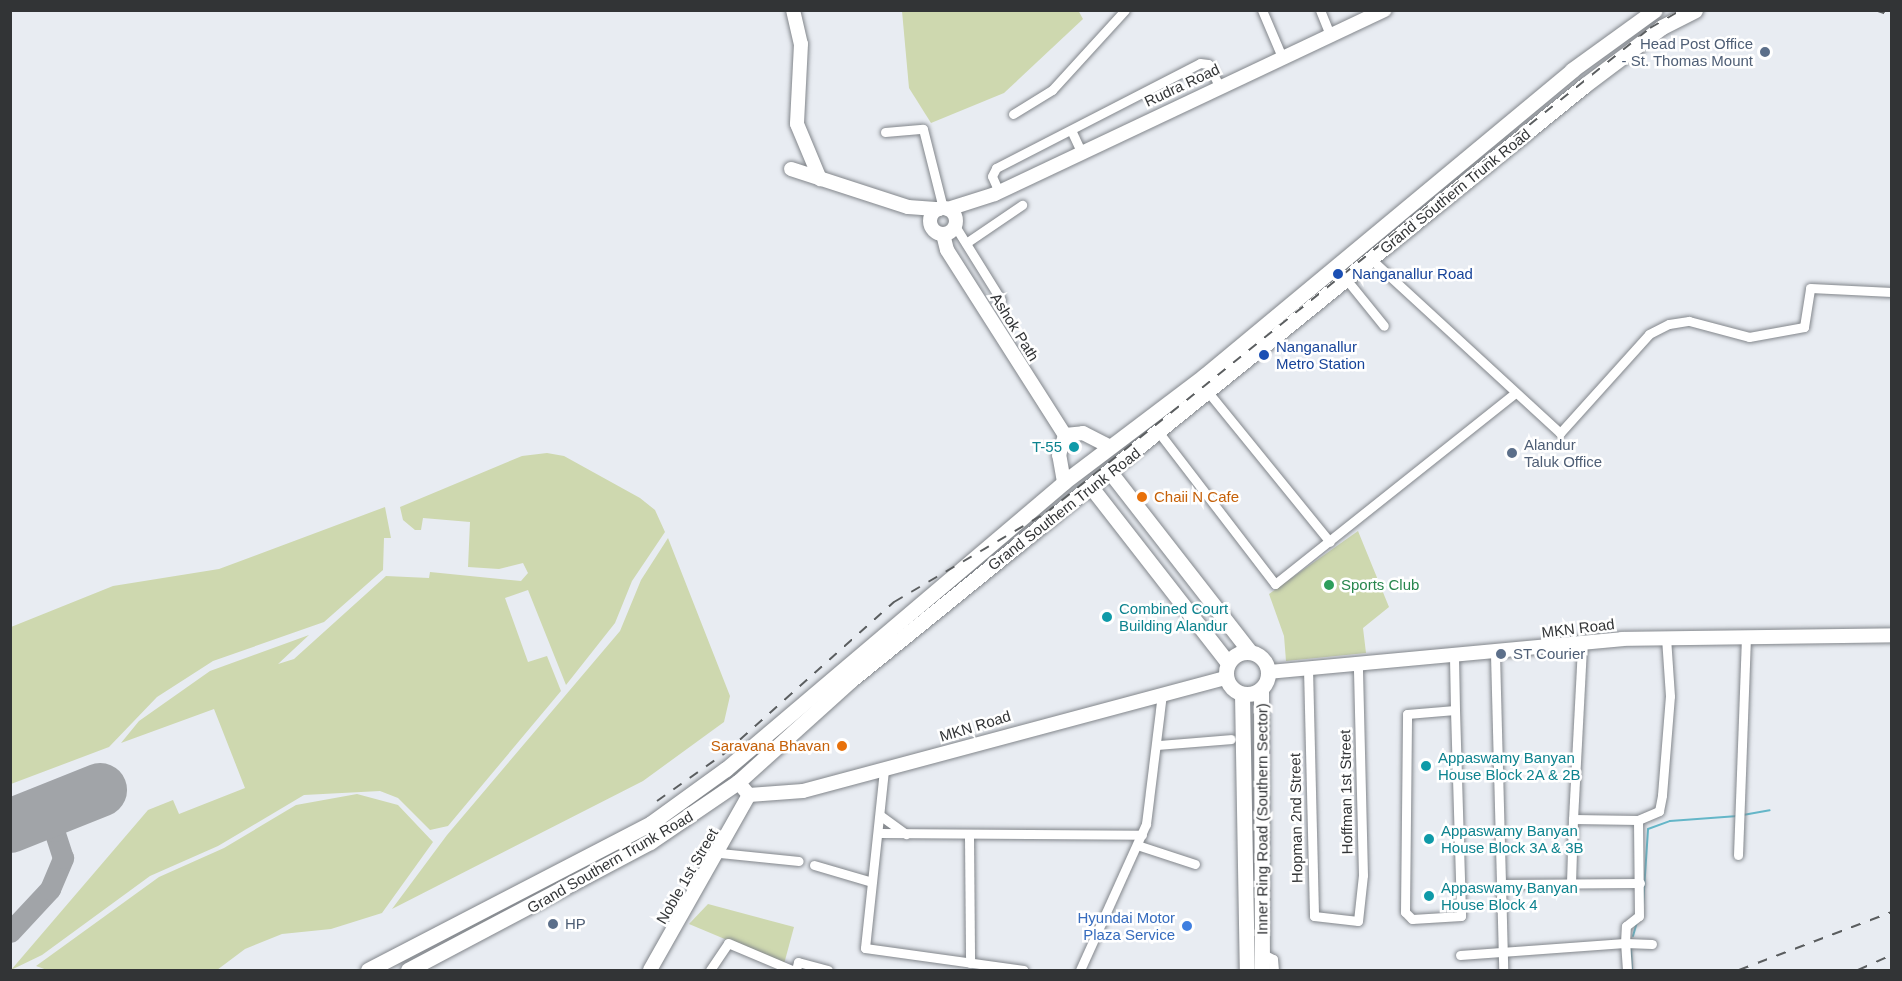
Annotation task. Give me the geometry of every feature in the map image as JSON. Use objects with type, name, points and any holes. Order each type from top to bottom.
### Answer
[{"type":"main road","name":"Grand Southern Trunk Road","points":[[368,970],[657,829],[1064,482],[1108,446],[1204,376],[1599,51],[1655,10]]},
{"type":"main road","name":"Grand Southern Trunk Road","points":[[408,970],[738,782],[851,680],[1090,487],[1160,434],[1208,392],[1610,65],[1695,10]]},
{"type":"main road","points":[[1599,51],[1610,65]]},
{"type":"main road","points":[[1110,472],[1250,652],[1264,660],[1269,672]]},
{"type":"main road","name":"Inner Ring Road (Southern Sector)","points":[[1090,487],[1242,694],[1257,951]]},
{"type":"main road","points":[[1227,671],[1250,652]]},
{"type":"main road","name":"Inner Ring Road (Southern Sector)","points":[[1257,951],[1261,689],[1269,672]]},
{"type":"main road","name":"Inner Ring Road (Southern Sector)","points":[[1242,694],[1261,689]]},
{"type":"main road","points":[[726,769],[738,782]]},
{"type":"main road","points":[[1247,970],[1257,951]]},
{"type":"main road","points":[[1257,951],[1262,970]]},
{"type":"street","points":[[793,10],[801,48],[797,124],[820,178]]},
{"type":"street","points":[[1012,114],[1052,90],[1125,10]]},
{"type":"street","points":[[1262,10],[1282,57]]},
{"type":"street","points":[[1320,10],[1330,35]]},
{"type":"street","name":"Rudra Road","points":[[944,209],[997,193],[1219,86],[1385,10]]},
{"type":"street","points":[[997,193],[992,176],[996,168],[1200,63],[1208,64],[1219,86]]},
{"type":"street","points":[[885,132],[923,129],[944,209],[1001,300]]},
{"type":"street","points":[[1071,130],[1081,152]]},
{"type":"street","points":[[791,169],[908,207],[944,209]]},
{"type":"street","name":"Rudra Road","points":[[943,234],[997,193]]},
{"type":"street","points":[[966,243],[1022,205]]},
{"type":"street","points":[[908,207],[943,234]]},
{"type":"street","points":[[929,223],[944,209]]},
{"type":"street","name":"Ashok Path","points":[[943,234],[945,247],[1065,435]]},
{"type":"street","points":[[1371,259],[1514,394],[1560,433],[1649,334],[1669,324],[1689,321],[1749,337],[1804,327],[1810,288],[1892,292]]},
{"type":"street","points":[[1346,279],[1384,326]]},
{"type":"street","points":[[1208,392],[1330,542]]},
{"type":"street","points":[[1160,434],[1275,584],[1514,394]]},
{"type":"street","points":[[1064,482],[1059,455],[1065,435],[1083,433],[1108,446]]},
{"type":"street","name":"MKN Road","points":[[1269,672],[1358,663],[1495,654],[1666,637],[1892,635]]},
{"type":"street","points":[[1738,855],[1746,636]]},
{"type":"street","points":[[1573,819],[1638,820],[1659,811],[1670,696],[1666,637]]},
{"type":"street","points":[[1571,883],[1582,645]]},
{"type":"street","points":[[1495,654],[1503,970]]},
{"type":"street","points":[[1454,657],[1461,916],[1412,919],[1406,912],[1407,714],[1455,710]]},
{"type":"street","name":"Hoffman 1st Street","points":[[1358,663],[1362,920]]},
{"type":"street","name":"Hopman 2nd Street","points":[[1308,668],[1314,916],[1362,920]]},
{"type":"street","name":"MKN Road","points":[[749,795],[803,790],[884,770],[1162,693],[1227,671]]},
{"type":"street","points":[[1080,970],[1142,835],[1158,746],[1162,693]]},
{"type":"street","points":[[1158,746],[1231,739]]},
{"type":"street","points":[[884,770],[865,948],[953,967],[970,963],[1023,970]]},
{"type":"street","points":[[738,782],[749,795]]},
{"type":"street","name":"Noble 1st Street","points":[[650,970],[720,853],[749,795]]},
{"type":"street","points":[[880,816],[906,834]]},
{"type":"street","points":[[1628,970],[1624,943],[1626,926],[1639,916],[1638,820]]},
{"type":"street","points":[[879,833],[969,837],[1142,835]]},
{"type":"street","points":[[969,837],[970,963]]},
{"type":"street","points":[[1137,845],[1195,864]]},
{"type":"street","points":[[720,853],[799,861]]},
{"type":"street","points":[[814,865],[872,882]]},
{"type":"street","points":[[1502,884],[1640,883]]},
{"type":"street","points":[[710,970],[728,943],[794,970],[798,962],[828,970]]},
{"type":"street","points":[[1460,955],[1503,954],[1624,943],[1652,944]]},
{"type":"street","points":[[1257,951],[1273,959],[1274,970]]},
{"type":"green space","points":[[1078,10],[1083,19],[1004,93],[931,123],[909,88],[902,11]]},
{"type":"green space","points":[[547,453],[564,456],[640,498],[655,510],[665,532],[632,581],[615,623],[566,685],[528,590],[505,598],[528,662],[547,656],[561,691],[448,826],[430,830],[398,798],[380,791],[304,795],[218,846],[150,876],[42,955],[11,970],[148,810],[173,800],[179,814],[245,788],[214,709],[121,743],[139,721],[210,671],[309,635],[278,664],[294,659],[386,576],[429,578],[430,572],[521,581],[528,573],[523,563],[499,569],[468,567],[470,522],[423,518],[421,530],[415,530],[403,520],[400,507],[522,456]]},
{"type":"green space","points":[[385,507],[391,538],[384,538],[383,570],[324,622],[213,661],[157,697],[109,747],[11,784],[11,627],[113,586],[219,569]]},
{"type":"green space","points":[[1358,531],[1389,607],[1363,628],[1366,653],[1286,661],[1284,636],[1269,594]]},
{"type":"green space","points":[[668,538],[730,696],[724,722],[643,781],[392,909],[447,835],[620,631],[641,580]]},
{"type":"green space","points":[[357,794],[398,805],[433,842],[382,913],[331,929],[282,934],[245,949],[217,970],[47,970],[36,966],[159,877],[224,848],[296,805]]},
{"type":"green space","points":[[708,904],[794,927],[784,964],[689,924]]},
{"type":"waterway","points":[[1743,815],[1770,810]]},
{"type":"waterway","points":[[1643,905],[1648,829],[1670,821],[1738,816]]},
{"type":"waterway","points":[[1633,936],[1637,922]]},
{"type":"waterway","points":[[1631,949],[1632,970]]},
{"type":"taxiway","points":[[10,932],[50,889],[63,858],[54,831],[26,820]]},
{"type":"runway","points":[[10,826],[100,790]]},
{"type":"railway","points":[[657,801],[725,753],[894,602],[1046,513],[1650,28],[1681,10]]},
{"type":"railway","points":[[1875,10],[1892,16]]},
{"type":"railway","points":[[1739,970],[1892,912]]},
{"type":"railway","points":[[1858,970],[1892,955]]},
{"type":"place","name":"Head Post Office - St. Thomas Mount","points":[[1765,52]]},
{"type":"place","name":"Nanganallur Road","points":[[1338,274]]},
{"type":"place","name":"Nanganallur Metro Station","points":[[1264,355]]},
{"type":"place","name":"T-55","points":[[1074,447]]},
{"type":"place","name":"Alandur Taluk Office","points":[[1512,453]]},
{"type":"place","name":"Chaii N Cafe","points":[[1142,497]]},
{"type":"place","name":"Sports Club","points":[[1329,585]]},
{"type":"place","name":"Combined Court Building Alandur","points":[[1107,617]]},
{"type":"place","name":"ST Courier","points":[[1501,654]]},
{"type":"place","name":"Saravana Bhavan","points":[[842,746]]},
{"type":"place","name":"Appaswamy Banyan House Block 2A & 2B","points":[[1426,766]]},
{"type":"place","name":"Appaswamy Banyan House Block 3A & 3B","points":[[1429,839]]},
{"type":"place","name":"Appaswamy Banyan House Block 4","points":[[1429,896]]},
{"type":"place","name":"HP","points":[[553,924]]},
{"type":"place","name":"Hyundai Motor Plaza Service","points":[[1187,926]]}]
